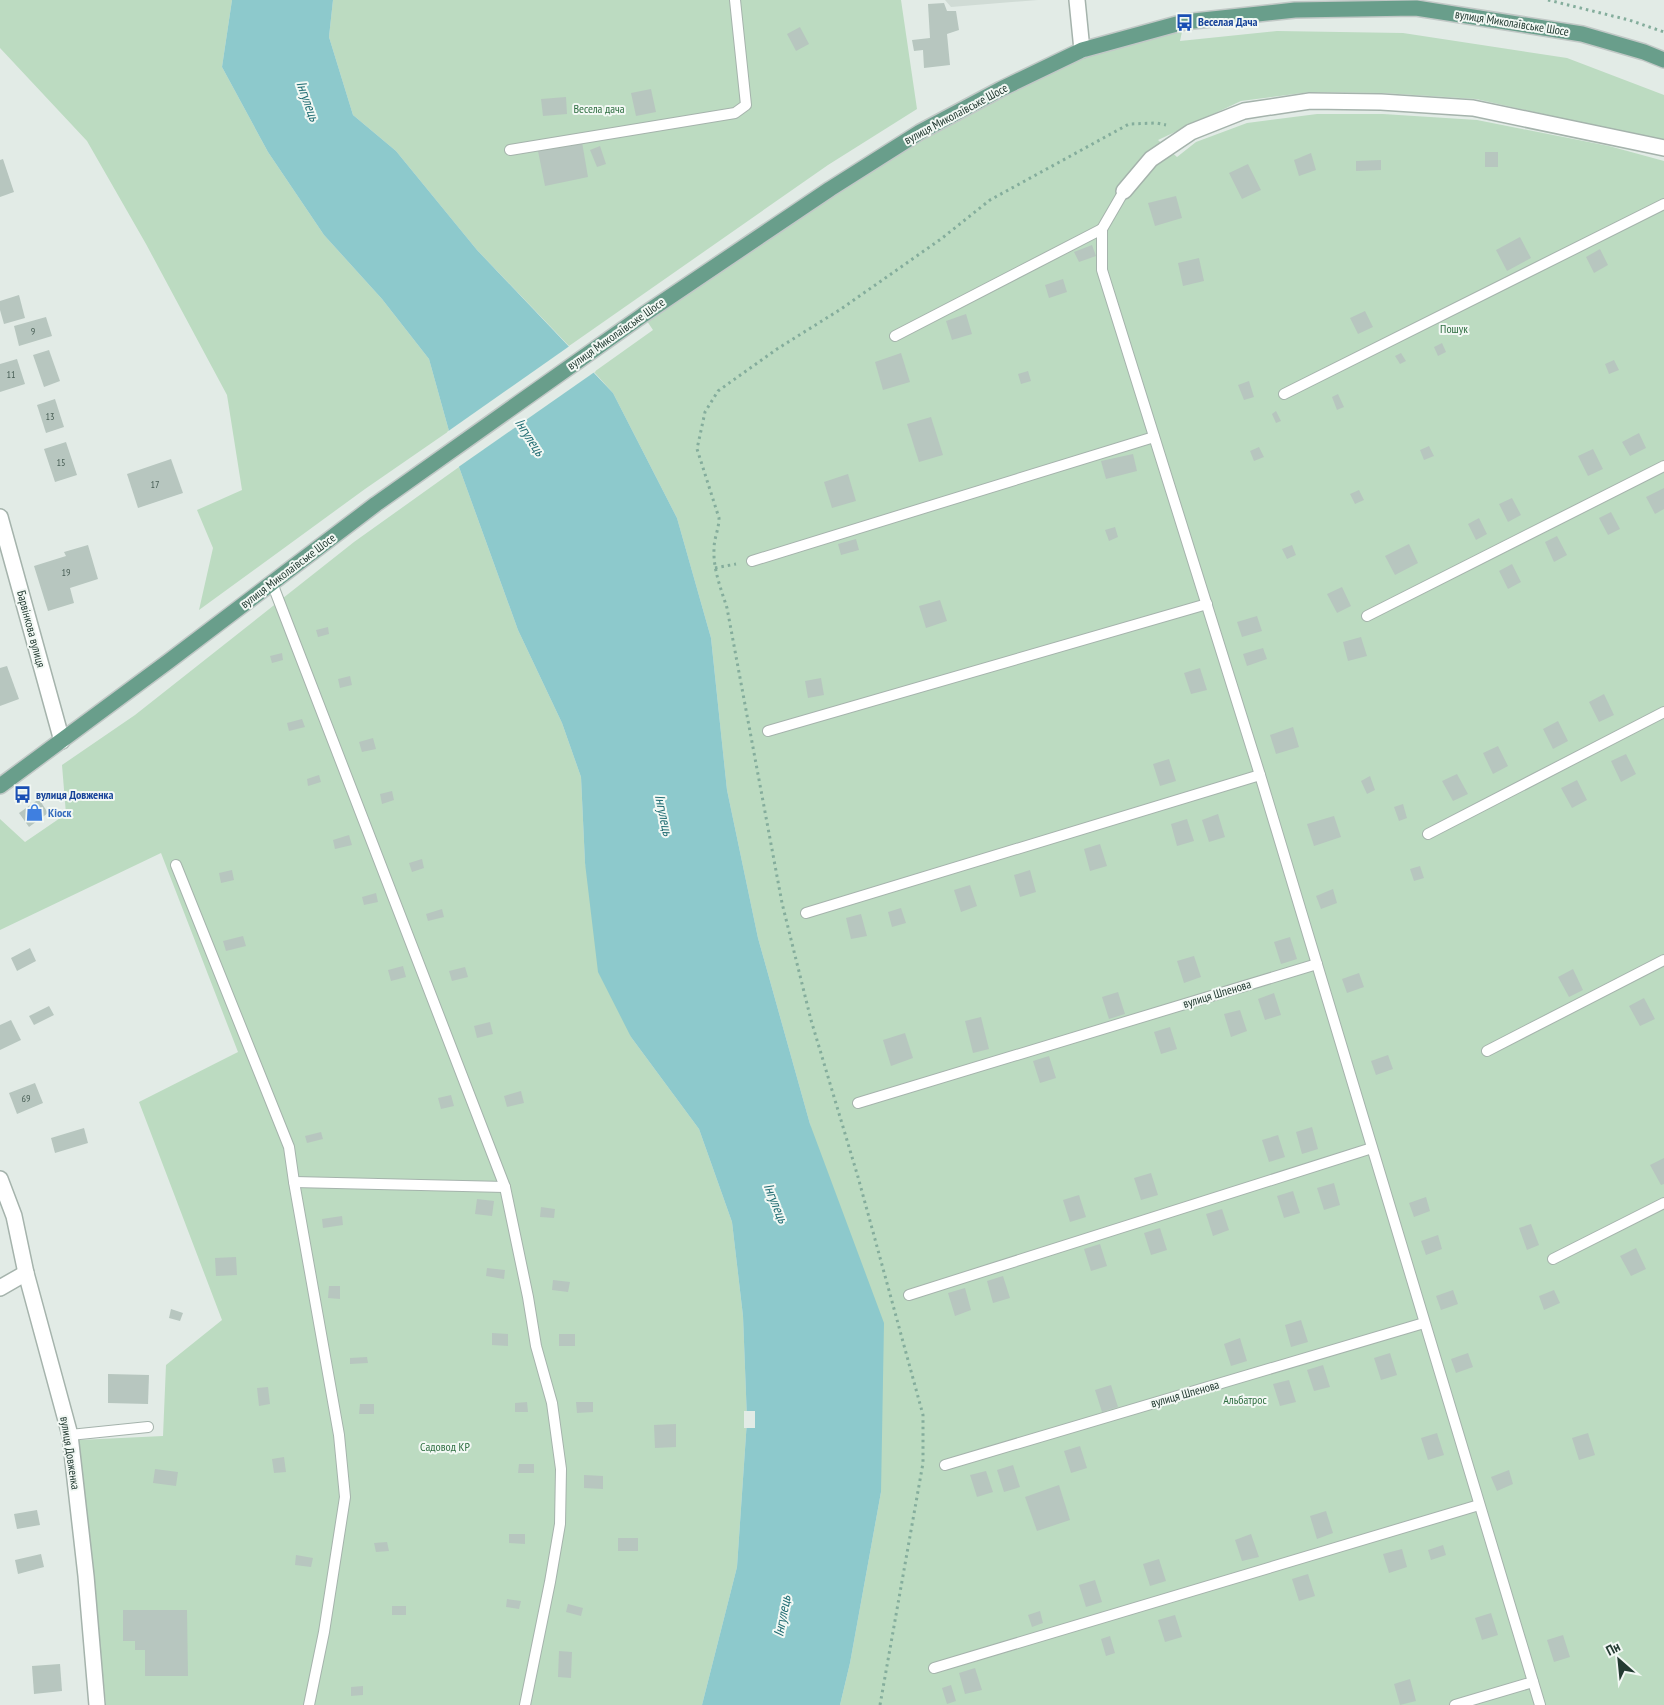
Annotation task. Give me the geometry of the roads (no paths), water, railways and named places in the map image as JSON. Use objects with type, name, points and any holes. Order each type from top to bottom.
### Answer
[{"type":"main road","name":"вулиця Миколаївське Шосе","points":[[0,786],[376,504],[643,315],[830,189],[920,132],[1082,50],[1184,22],[1292,5],[1416,8],[1582,34],[1644,52],[1664,60]]},
{"type":"street","points":[[1077,0],[1082,50]]},
{"type":"street","points":[[1124,190],[1151,159],[1191,132],[1244,111],[1310,101],[1381,102],[1473,108],[1664,148]]},
{"type":"street","name":"Барвінкова вулиця","points":[[0,517],[62,741]]},
{"type":"street","name":"вулиця Довженка","points":[[0,1179],[14,1216],[26,1274],[70,1434],[98,1705]]},
{"type":"street","points":[[0,1288],[26,1274]]},
{"type":"lane","points":[[510,150],[735,113],[746,105],[735,0]]},
{"type":"lane","points":[[1124,190],[1102,229],[1102,270],[1260,775],[1540,1705]]},
{"type":"lane","points":[[1284,394],[1664,204]]},
{"type":"lane","points":[[895,336],[1102,229]]},
{"type":"lane","points":[[752,560],[1154,437]]},
{"type":"lane","points":[[1367,616],[1664,466]]},
{"type":"lane","points":[[272,583],[505,1187],[528,1297],[536,1346],[552,1403],[561,1469],[560,1524],[525,1705]]},
{"type":"lane","points":[[768,731],[1207,604]]},
{"type":"lane","points":[[1428,834],[1664,712]]},
{"type":"lane","points":[[806,913],[1260,775]]},
{"type":"lane","points":[[176,865],[289,1147],[339,1435],[345,1496],[324,1632],[309,1705]]},
{"type":"lane","points":[[1486,1051],[1664,960]]},
{"type":"lane","name":"вулиця Шпенова","points":[[858,1103],[1317,964]]},
{"type":"lane","points":[[909,1294],[1372,1148]]},
{"type":"lane","points":[[294,1182],[505,1187]]},
{"type":"lane","points":[[1553,1259],[1664,1203]]},
{"type":"lane","name":"вулиця Шпенова","points":[[945,1465],[1424,1323]]},
{"type":"lane","points":[[70,1434],[148,1427]]},
{"type":"lane","points":[[934,1668],[1479,1505]]},
{"type":"lane","points":[[1455,1705],[1532,1682]]},
{"type":"water","name":"Інгулець","points":[[232,0],[333,0],[329,37],[353,115],[396,151],[477,250],[613,393],[677,518],[711,638],[727,790],[758,938],[810,1124],[884,1323],[881,1492],[850,1663],[840,1705],[702,1705],[737,1567],[747,1420],[743,1316],[732,1222],[699,1129],[631,1037],[598,972],[585,863],[581,777],[562,723],[518,630],[459,467],[429,359],[382,299],[324,235],[268,152],[222,67]]},
{"type":"place","name":"Веселая Дача","points":[[1184,22]]},
{"type":"place","name":"вулиця Довженка","points":[[22,795]]},
{"type":"place","name":"Кіоск","points":[[34,813]]},
{"type":"park label","name":"Весела дача","points":[[599,109]]},
{"type":"park label","name":"Пошук","points":[[1454,329]]},
{"type":"park label","name":"Альбатрос","points":[[1245,1400]]},
{"type":"park label","name":"Садовод КР","points":[[445,1447]]}]
